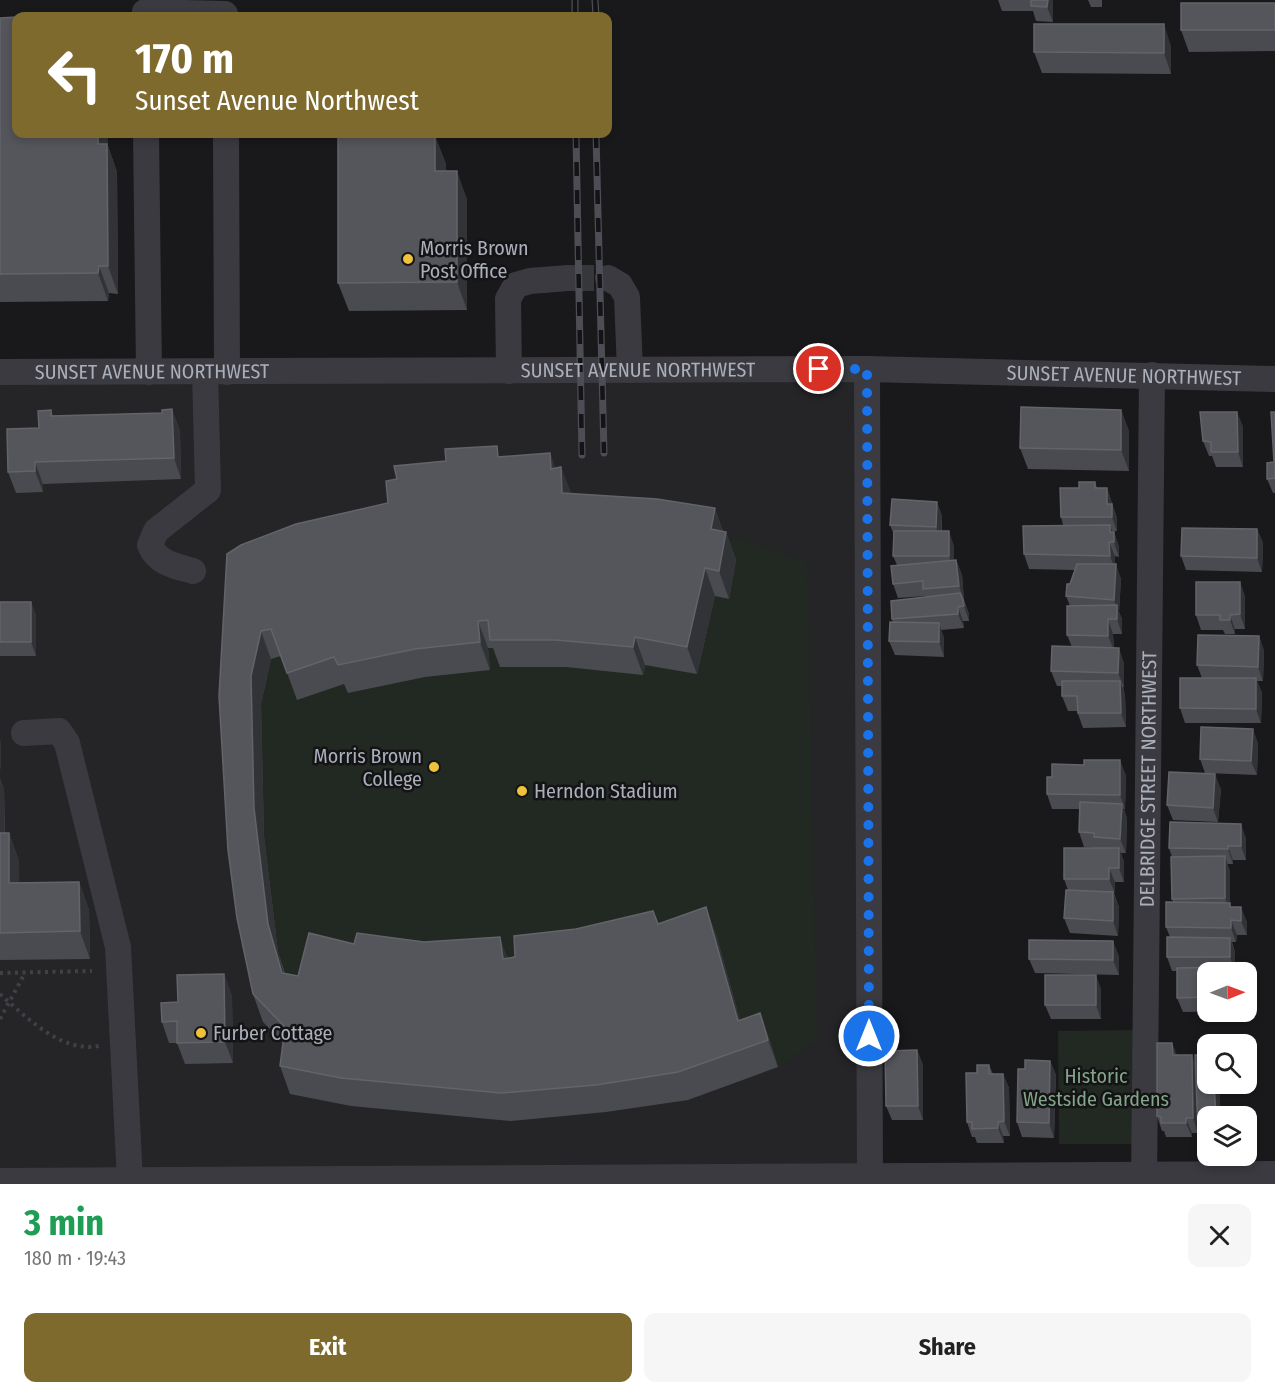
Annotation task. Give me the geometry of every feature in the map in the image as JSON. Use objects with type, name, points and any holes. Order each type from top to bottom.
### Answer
[{"type":"street","points":[[146,138],[150,372]]},
{"type":"street","points":[[193,571],[166,563],[154,555],[150,545],[156,531],[208,490],[216,372],[226,138]]},
{"type":"street","points":[[509,371],[508,299],[516,285],[530,281],[568,278]]},
{"type":"street","points":[[608,278],[620,285],[627,297],[630,370]]},
{"type":"street","points":[[867,369],[870,1180]]},
{"type":"street","name":"SUNSET AVENUE NORTHWEST","points":[[0,372],[867,369],[1275,380]]},
{"type":"street","name":"DELBRIDGE STREET NORTHWEST","points":[[1144,1180],[1152,375]]},
{"type":"street","points":[[24,734],[59,731],[67,742],[118,947],[129,1180]]},
{"type":"street","points":[[0,1181],[253,1182],[681,1176],[870,1180],[1144,1180],[1275,1174]]},
{"type":"path","points":[[0,974],[92,971]]},
{"type":"path","points":[[0,1019],[25,973]]},
{"type":"path","points":[[0,994],[46,1032],[77,1046],[93,1048],[122,1042]]},
{"type":"shaded area","name":"Morris Brown College","points":[[867,369],[870,1176],[0,1181],[0,372]]},
{"type":"green space","name":"Herndon Stadium","points":[[562,496],[667,527],[737,538],[807,562],[817,1040],[778,1067],[688,1100],[606,1112],[511,1121],[351,1106],[290,1094],[295,1054],[263,1022],[247,946],[251,573]]},
{"type":"green space","name":"Historic Westside Gardens","points":[[1134,1030],[1135,1144],[1059,1144],[1058,1031]]},
{"type":"building","points":[[1031,0],[1048,0],[1047,7],[1031,6]]},
{"type":"building","points":[[1181,3],[1275,3],[1275,30],[1181,30]]},
{"type":"building","points":[[12,17],[12,138],[98,138],[98,144],[107,144],[108,266],[99,266],[98,273],[0,274],[0,18]]},
{"type":"building","points":[[1034,24],[1164,24],[1164,53],[1034,52]]},
{"type":"building","name":"Morris Brown Post Office","points":[[338,138],[435,138],[435,171],[457,171],[457,282],[338,283]]},
{"type":"building","points":[[1021,407],[1121,410],[1121,450],[1020,448]]},
{"type":"building","points":[[172,409],[174,458],[35,462],[35,471],[8,472],[7,429],[39,428],[38,411],[51,410],[51,416],[162,413],[162,410]]},
{"type":"building","points":[[1200,412],[1237,412],[1238,452],[1211,452],[1211,442],[1203,441]]},
{"type":"building","points":[[1271,412],[1275,412],[1275,478],[1267,479],[1267,463],[1274,462]]},
{"type":"building","points":[[497,446],[498,457],[550,453],[551,469],[561,467],[562,493],[657,499],[715,508],[711,529],[726,532],[719,571],[705,568],[687,647],[635,637],[633,647],[556,640],[490,640],[488,620],[478,621],[480,642],[415,649],[338,665],[334,657],[287,673],[271,629],[261,631],[251,676],[254,808],[268,924],[282,973],[298,976],[309,933],[354,944],[357,933],[424,942],[500,937],[503,959],[515,957],[514,936],[576,929],[653,911],[658,924],[706,907],[738,1021],[760,1013],[768,1040],[678,1072],[596,1085],[501,1093],[341,1078],[280,1066],[285,1027],[253,994],[237,918],[228,850],[219,696],[227,554],[241,545],[296,524],[388,503],[386,481],[397,479],[394,466],[446,461],[445,449]]},
{"type":"building","points":[[1079,482],[1095,482],[1095,488],[1107,488],[1107,504],[1112,504],[1112,517],[1061,517],[1060,488],[1079,488]]},
{"type":"building","points":[[892,499],[937,502],[936,527],[890,525]]},
{"type":"building","points":[[1110,525],[1110,532],[1114,532],[1114,542],[1109,542],[1110,556],[1024,554],[1023,526]]},
{"type":"building","points":[[1182,528],[1257,529],[1257,558],[1181,556]]},
{"type":"building","points":[[894,531],[949,531],[949,556],[893,556]]},
{"type":"building","points":[[956,560],[959,586],[923,589],[923,581],[893,584],[891,566]]},
{"type":"building","points":[[1077,564],[1116,564],[1114,600],[1066,596],[1067,584],[1070,584]]},
{"type":"building","points":[[1196,582],[1240,582],[1240,614],[1230,615],[1230,620],[1220,620],[1220,615],[1196,615]]},
{"type":"building","points":[[960,593],[964,606],[958,607],[958,614],[892,619],[891,601]]},
{"type":"building","points":[[0,602],[31,602],[31,642],[0,642]]},
{"type":"building","points":[[1117,605],[1117,619],[1108,619],[1108,636],[1067,635],[1067,606]]},
{"type":"building","points":[[890,622],[939,623],[939,642],[889,641]]},
{"type":"building","points":[[1198,635],[1259,636],[1258,667],[1197,665]]},
{"type":"building","points":[[1052,646],[1119,648],[1118,673],[1051,671]]},
{"type":"building","points":[[1180,678],[1256,678],[1256,709],[1180,708]]},
{"type":"building","points":[[1062,681],[1120,681],[1121,713],[1078,713],[1077,696],[1062,696]]},
{"type":"building","points":[[1201,727],[1253,729],[1251,761],[1200,759]]},
{"type":"building","points":[[1084,760],[1120,760],[1120,795],[1047,794],[1047,777],[1052,777],[1052,764],[1084,765]]},
{"type":"building","points":[[1169,772],[1215,774],[1213,808],[1167,805]]},
{"type":"building","points":[[1080,802],[1122,804],[1120,839],[1094,837],[1094,833],[1079,832]]},
{"type":"building","points":[[1170,822],[1241,824],[1241,846],[1228,846],[1228,849],[1169,848]]},
{"type":"building","points":[[0,833],[9,833],[9,883],[79,882],[80,931],[0,933]]},
{"type":"building","points":[[1064,848],[1119,848],[1119,868],[1109,868],[1109,879],[1064,879]]},
{"type":"building","points":[[1225,856],[1225,898],[1172,899],[1171,857]]},
{"type":"building","points":[[1066,890],[1113,892],[1113,921],[1064,918]]},
{"type":"building","points":[[1166,902],[1230,903],[1230,907],[1241,907],[1241,921],[1231,920],[1231,928],[1166,927]]},
{"type":"building","points":[[1167,937],[1230,938],[1230,957],[1167,957]]},
{"type":"building","points":[[1029,940],[1113,941],[1113,960],[1029,959]]},
{"type":"building","points":[[1177,968],[1197,968],[1197,997],[1177,998]]},
{"type":"building","points":[[224,974],[225,1042],[177,1043],[177,1021],[162,1022],[161,1003],[178,1002],[177,975]]},
{"type":"building","points":[[1045,975],[1096,975],[1096,1005],[1045,1005]]},
{"type":"building","points":[[1157,1043],[1172,1043],[1173,1055],[1192,1055],[1193,1118],[1186,1118],[1186,1123],[1161,1123],[1161,1117],[1157,1116]]},
{"type":"building","points":[[917,1050],[918,1106],[886,1106],[885,1051]]},
{"type":"building","points":[[1195,1055],[1197,1055],[1197,1094],[1215,1094],[1215,1106],[1197,1106]]},
{"type":"building","points":[[1025,1060],[1050,1061],[1049,1123],[1017,1122],[1018,1069],[1025,1069]]},
{"type":"building","points":[[977,1065],[989,1065],[989,1074],[1003,1074],[1004,1121],[998,1122],[998,1128],[972,1129],[972,1122],[967,1122],[966,1073],[977,1073]]},
{"type":"tunnel","points":[[568,278],[608,278]]},
{"type":"railway","points":[[575,0],[575,12]]},
{"type":"railway","points":[[595,0],[596,12]]},
{"type":"railway","points":[[576,138],[582,455]]},
{"type":"railway","points":[[596,138],[604,453]]},
{"type":"place","name":"Morris Brown Post Office","points":[[408,259]]},
{"type":"place","name":"Morris Brown College","points":[[434,767]]},
{"type":"place","name":"Herndon Stadium","points":[[522,791]]},
{"type":"place","name":"Furber Cottage","points":[[201,1033]]},
{"type":"route","points":[[819,369],[867,369],[869,1036]]}]
